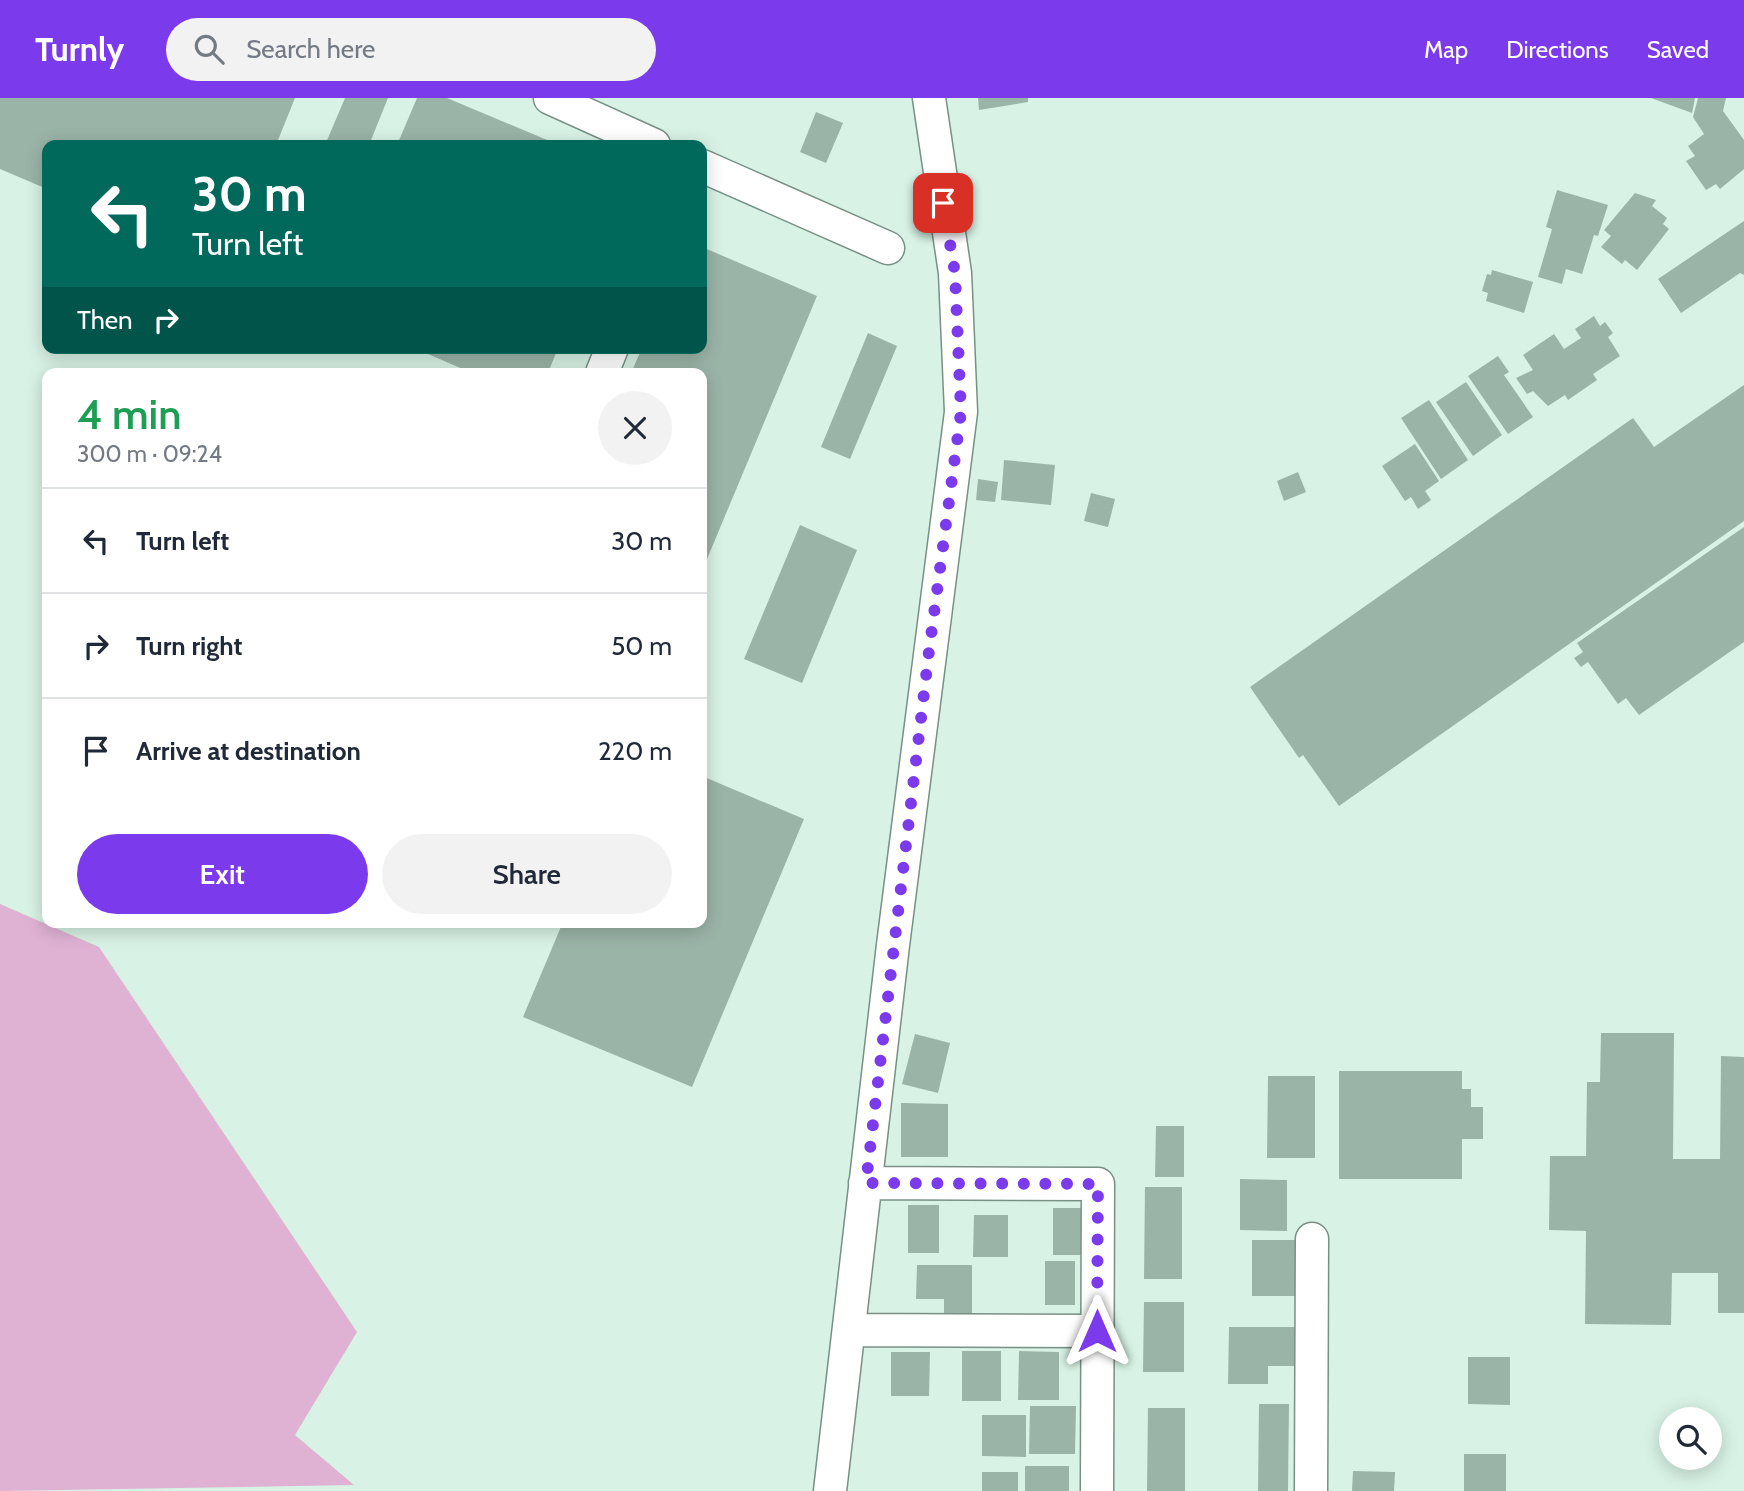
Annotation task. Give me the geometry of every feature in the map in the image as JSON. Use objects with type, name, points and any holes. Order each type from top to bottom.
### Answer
[{"type":"street","points":[[550,98],[643,140]]},
{"type":"street","points":[[830,1491],[929,651],[961,412],[955,273],[929,98]]},
{"type":"street","points":[[707,168],[888,248]]},
{"type":"street","points":[[866,1183],[1098,1184],[1097,1491]]},
{"type":"street","points":[[1311,1239],[1311,1491]]},
{"type":"street","points":[[849,1330],[1097,1331]]},
{"type":"shaded area","points":[[0,904],[42,922],[42,928],[55,928],[99,947],[357,1332],[295,1435],[354,1485],[0,1491]]},
{"type":"building","points":[[0,98],[295,98],[278,140],[42,140],[42,187],[0,169]]},
{"type":"building","points":[[345,98],[388,98],[371,140],[327,140]]},
{"type":"building","points":[[417,98],[447,98],[547,140],[399,140]]},
{"type":"building","points":[[978,98],[1028,98],[1028,102],[979,110]]},
{"type":"building","points":[[1651,98],[1695,98],[1692,113]]},
{"type":"building","points":[[1698,98],[1726,98],[1723,111],[1744,140],[1744,169],[1720,189],[1716,184],[1706,190],[1686,161],[1695,156],[1688,146],[1704,134],[1693,117]]},
{"type":"building","points":[[816,112],[843,123],[826,163],[800,152]]},
{"type":"building","points":[[1557,190],[1608,205],[1598,236],[1594,235],[1582,274],[1566,269],[1562,284],[1538,277],[1552,229],[1546,227]]},
{"type":"building","points":[[1635,193],[1656,200],[1652,206],[1667,218],[1663,224],[1669,229],[1637,270],[1625,260],[1622,264],[1601,247],[1611,236],[1604,230]]},
{"type":"building","points":[[1744,221],[1744,275],[1740,273],[1681,313],[1658,279]]},
{"type":"building","points":[[707,249],[817,296],[707,559],[707,368],[633,368],[639,354],[707,354]]},
{"type":"building","points":[[1492,270],[1533,282],[1524,313],[1486,301],[1488,293],[1482,291],[1487,274],[1491,275]]},
{"type":"building","points":[[1594,316],[1600,326],[1605,322],[1613,333],[1608,337],[1620,356],[1593,374],[1597,380],[1568,400],[1565,395],[1548,406],[1533,391],[1527,394],[1516,378],[1533,370],[1523,355],[1554,334],[1564,349],[1581,338],[1575,329]]},
{"type":"building","points":[[868,333],[897,346],[850,459],[821,447]]},
{"type":"building","points":[[428,354],[556,354],[550,368],[460,368]]},
{"type":"building","points":[[1498,356],[1509,372],[1504,375],[1533,417],[1508,434],[1468,376]]},
{"type":"building","points":[[1466,382],[1502,435],[1473,456],[1436,402]]},
{"type":"building","points":[[1744,385],[1744,521],[1339,806],[1303,755],[1299,758],[1250,687],[1633,418],[1654,447]]},
{"type":"building","points":[[1429,400],[1468,460],[1441,479],[1401,418]]},
{"type":"building","points":[[1415,444],[1439,481],[1425,491],[1431,500],[1418,509],[1411,497],[1405,501],[1382,466]]},
{"type":"building","points":[[1004,460],[1055,465],[1051,505],[1001,500]]},
{"type":"building","points":[[1298,472],[1306,492],[1284,501],[1277,481]]},
{"type":"building","points":[[978,479],[998,482],[995,502],[976,500]]},
{"type":"building","points":[[1091,493],[1115,499],[1108,527],[1084,521]]},
{"type":"building","points":[[800,525],[857,550],[802,683],[744,659]]},
{"type":"building","points":[[1744,527],[1744,642],[1639,715],[1626,698],[1618,704],[1588,662],[1581,667],[1574,658],[1583,652],[1577,643]]},
{"type":"building","points":[[707,778],[804,819],[692,1087],[523,1017],[560,928],[707,928]]},
{"type":"building","points":[[1601,1033],[1674,1033],[1673,1159],[1720,1159],[1721,1056],[1744,1057],[1744,1313],[1718,1313],[1718,1273],[1672,1273],[1671,1325],[1585,1324],[1586,1231],[1549,1230],[1550,1156],[1586,1156],[1587,1082],[1600,1082]]},
{"type":"building","points":[[915,1034],[950,1043],[938,1093],[902,1084]]},
{"type":"building","points":[[1339,1071],[1462,1071],[1462,1089],[1471,1089],[1471,1107],[1483,1107],[1483,1139],[1462,1139],[1462,1179],[1339,1179]]},
{"type":"building","points":[[1268,1076],[1315,1076],[1315,1158],[1267,1158]]},
{"type":"building","points":[[901,1103],[948,1104],[948,1157],[901,1157]]},
{"type":"building","points":[[1156,1126],[1184,1126],[1184,1177],[1155,1177]]},
{"type":"building","points":[[1240,1179],[1287,1180],[1287,1231],[1240,1230]]},
{"type":"building","points":[[1145,1187],[1182,1187],[1182,1279],[1144,1279]]},
{"type":"building","points":[[908,1205],[939,1205],[939,1253],[908,1253]]},
{"type":"building","points":[[1053,1208],[1084,1208],[1084,1255],[1053,1255]]},
{"type":"building","points":[[974,1215],[1008,1215],[1008,1257],[973,1257]]},
{"type":"building","points":[[1252,1240],[1296,1240],[1296,1296],[1252,1296]]},
{"type":"building","points":[[1045,1261],[1075,1261],[1075,1305],[1045,1305]]},
{"type":"building","points":[[917,1265],[972,1265],[972,1318],[944,1318],[944,1299],[916,1299]]},
{"type":"building","points":[[1144,1302],[1184,1302],[1184,1372],[1143,1372]]},
{"type":"building","points":[[1229,1327],[1299,1327],[1299,1366],[1268,1366],[1268,1384],[1228,1384]]},
{"type":"building","points":[[962,1351],[1001,1351],[1001,1401],[962,1401]]},
{"type":"building","points":[[1019,1351],[1059,1352],[1059,1400],[1018,1400]]},
{"type":"building","points":[[891,1352],[930,1352],[929,1396],[891,1396]]},
{"type":"building","points":[[1468,1357],[1510,1357],[1510,1405],[1468,1404]]},
{"type":"building","points":[[1259,1404],[1289,1404],[1288,1491],[1258,1491]]},
{"type":"building","points":[[1030,1406],[1076,1406],[1075,1454],[1029,1454]]},
{"type":"building","points":[[1148,1408],[1185,1408],[1185,1491],[1147,1491]]},
{"type":"building","points":[[982,1415],[1026,1415],[1026,1457],[982,1456]]},
{"type":"building","points":[[1464,1454],[1506,1454],[1506,1491],[1464,1491]]},
{"type":"building","points":[[1025,1466],[1069,1466],[1069,1491],[1025,1491]]},
{"type":"building","points":[[1353,1471],[1395,1472],[1394,1491],[1352,1491]]},
{"type":"building","points":[[982,1472],[1018,1472],[1018,1491],[982,1491]]},
{"type":"route","points":[[943,203],[955,273],[961,412],[929,651],[866,1183],[1098,1184],[1097,1331]]}]
